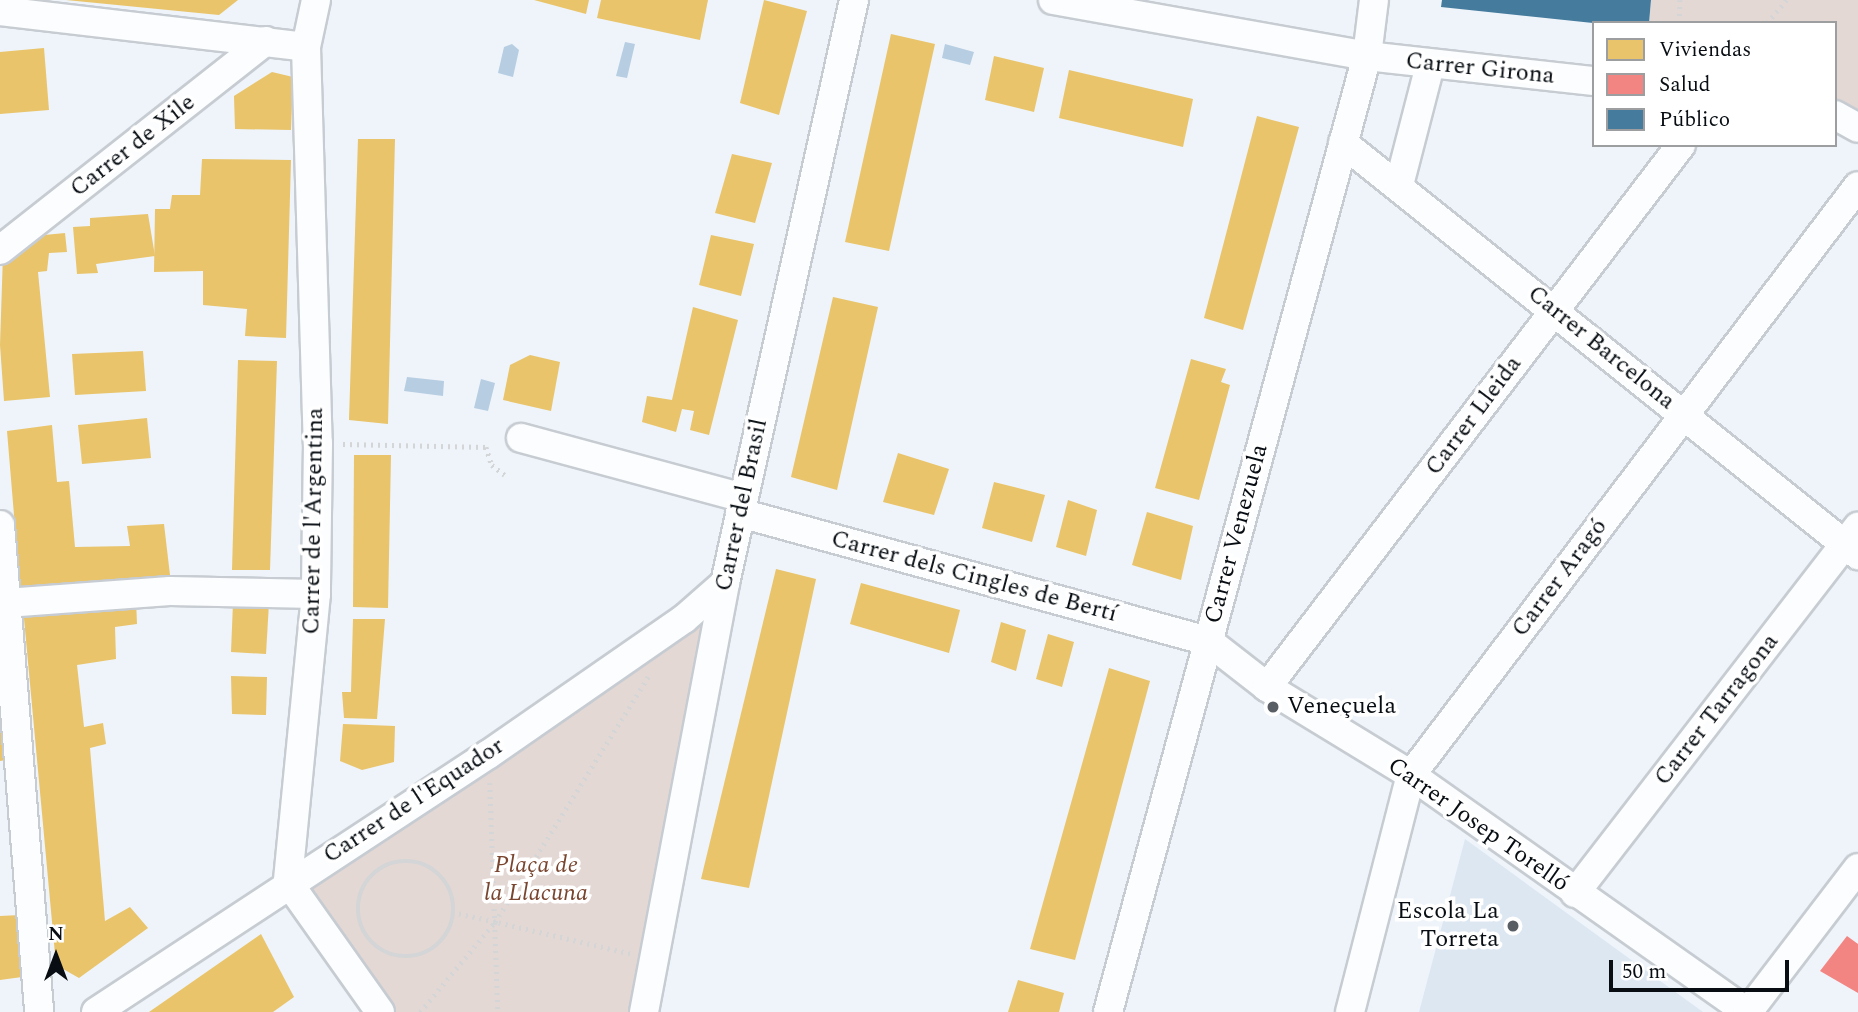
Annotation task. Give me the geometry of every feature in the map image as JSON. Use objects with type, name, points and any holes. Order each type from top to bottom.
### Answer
[{"type":"street","name":"Carrer de l'Argentina","points":[[288,882],[316,594],[318,443],[306,47],[316,0]]},
{"type":"street","name":"Carrer del Brasil","points":[[644,1012],[725,583],[854,0]]},
{"type":"street","name":"Carrer Girona","points":[[1054,0],[1367,56],[1592,81]]},
{"type":"street","name":"Carrer Venezuela","points":[[1108,1012],[1367,56],[1374,0]]},
{"type":"street","points":[[0,11],[306,47]]},
{"type":"street","name":"Carrer de Xile","points":[[0,250],[266,41]]},
{"type":"street","points":[[1399,185],[1430,65]]},
{"type":"street","points":[[1837,116],[1858,128]]},
{"type":"street","name":"Carrer Barcelona","points":[[1343,143],[1399,185],[1683,415],[1853,542]]},
{"type":"street","name":"Carrer Lleida","points":[[1267,687],[1679,147]]},
{"type":"street","name":"Carrer Aragó","points":[[1350,1012],[1411,775],[1858,186]]},
{"type":"street","name":"Carrer dels Cingles de Bertí","points":[[520,438],[1208,641]]},
{"type":"street","points":[[0,526],[6,603],[9,760],[39,1012]]},
{"type":"street","name":"Carrer Tarragona","points":[[1575,893],[1853,542]]},
{"type":"street","name":"Carrer de l'Equador","points":[[96,1012],[288,882],[489,754],[684,619],[725,583]]},
{"type":"street","points":[[6,603],[170,591],[316,594]]},
{"type":"street","name":"Carrer Josep Torelló","points":[[1208,641],[1267,687],[1411,775],[1747,1012]]},
{"type":"street","points":[[1747,1012],[1858,869]]},
{"type":"street","points":[[288,882],[380,1012]]},
{"type":"path","points":[[1679,21],[1680,0]]},
{"type":"path","points":[[1769,21],[1786,0]]},
{"type":"path","points":[[345,444],[486,447],[492,465],[505,475]]},
{"type":"path","points":[[420,1012],[495,922],[655,666]]},
{"type":"path","points":[[489,754],[498,1012]]},
{"type":"path","points":[[415,861],[443,878],[452,893],[454,913],[444,939],[432,950],[399,957],[373,945],[363,932],[358,899],[369,877],[383,866],[415,861]]},
{"type":"path","points":[[454,913],[655,960]]},
{"type":"shaded area","name":"Escola La Torreta","points":[[1465,839],[1703,1012],[1419,1012]]},
{"type":"green space","points":[[1651,0],[1858,0],[1858,128],[1837,116],[1837,21],[1649,21]]},
{"type":"green space","name":"Plaça de la Llacuna","points":[[725,583],[644,1012],[380,1012],[288,882]]},
{"type":"water","points":[[625,42],[635,44],[627,78],[616,76]]},
{"type":"water","points":[[512,44],[519,50],[513,77],[498,73],[504,47]]},
{"type":"water","points":[[945,44],[974,52],[970,65],[942,58]]},
{"type":"water","points":[[407,377],[444,381],[443,396],[404,391]]},
{"type":"water","points":[[481,379],[495,383],[488,411],[474,408]]},
{"type":"building: Viviendas","points":[[66,0],[238,0],[219,15]]},
{"type":"building: Viviendas","points":[[534,0],[589,0],[586,14]]},
{"type":"building: Viviendas","points":[[601,0],[708,0],[700,40],[597,18]]},
{"type":"building: Viviendas","points":[[764,0],[807,11],[779,115],[740,103]]},
{"type":"building: Viviendas","points":[[891,34],[935,44],[889,251],[845,242]]},
{"type":"building: Viviendas","points":[[44,48],[49,110],[0,114],[0,52]]},
{"type":"building: Viviendas","points":[[994,56],[1044,68],[1034,112],[985,100]]},
{"type":"building: Viviendas","points":[[1069,70],[1193,99],[1183,147],[1059,118]]},
{"type":"building: Viviendas","points":[[272,72],[293,77],[291,130],[235,129],[234,96]]},
{"type":"building: Viviendas","points":[[1257,116],[1299,127],[1243,330],[1204,318]]},
{"type":"building: Viviendas","points":[[358,139],[395,139],[388,424],[349,420]]},
{"type":"building: Viviendas","points":[[732,154],[772,163],[755,223],[715,213]]},
{"type":"building: Viviendas","points":[[202,159],[291,160],[286,338],[245,336],[247,309],[203,305],[203,271],[154,272],[155,209],[170,209],[172,195],[200,195]]},
{"type":"building: Viviendas","points":[[148,214],[155,256],[96,264],[98,273],[77,274],[73,227],[90,226],[90,218]]},
{"type":"building: Viviendas","points":[[65,233],[67,252],[49,253],[47,271],[38,272],[50,397],[4,401],[0,345],[3,254],[24,252],[24,237]]},
{"type":"building: Viviendas","points":[[711,235],[754,244],[741,296],[699,285]]},
{"type":"building: Viviendas","points":[[833,297],[878,307],[837,490],[791,477]]},
{"type":"building: Viviendas","points":[[693,307],[738,320],[709,435],[690,430],[694,411],[682,409],[676,432],[642,422],[647,396],[672,400]]},
{"type":"building: Viviendas","points":[[143,351],[146,391],[75,395],[72,354]]},
{"type":"building: Viviendas","points":[[530,355],[560,362],[551,411],[503,400],[510,365]]},
{"type":"building: Viviendas","points":[[1191,359],[1226,369],[1221,382],[1230,385],[1199,500],[1155,488]]},
{"type":"building: Viviendas","points":[[238,360],[277,361],[270,570],[232,570]]},
{"type":"building: Viviendas","points":[[147,418],[151,458],[82,464],[78,425]]},
{"type":"building: Viviendas","points":[[52,425],[57,482],[69,481],[75,547],[130,546],[127,526],[164,524],[170,575],[20,587],[7,431]]},
{"type":"building: Viviendas","points":[[898,453],[949,469],[934,515],[883,502]]},
{"type":"building: Viviendas","points":[[354,455],[391,455],[388,608],[353,607]]},
{"type":"building: Viviendas","points":[[994,482],[1045,495],[1032,542],[982,528]]},
{"type":"building: Viviendas","points":[[1068,500],[1097,510],[1086,556],[1056,547]]},
{"type":"building: Viviendas","points":[[1147,512],[1193,526],[1181,580],[1132,565]]},
{"type":"building: Viviendas","points":[[776,569],[816,579],[749,888],[701,879]]},
{"type":"building: Viviendas","points":[[861,583],[960,610],[949,653],[850,624]]},
{"type":"building: Viviendas","points":[[136,599],[137,624],[115,627],[116,659],[77,665],[84,727],[103,723],[106,744],[90,748],[105,921],[130,907],[148,928],[79,978],[56,965],[23,608]]},
{"type":"building: Viviendas","points":[[233,603],[269,603],[266,654],[231,652]]},
{"type":"building: Viviendas","points":[[353,619],[385,619],[377,719],[344,718],[342,692],[351,692]]},
{"type":"building: Viviendas","points":[[1001,622],[1026,630],[1016,671],[991,662]]},
{"type":"building: Viviendas","points":[[1048,634],[1074,642],[1062,687],[1036,679]]},
{"type":"building: Viviendas","points":[[1109,668],[1150,681],[1075,960],[1030,949]]},
{"type":"building: Viviendas","points":[[231,676],[267,677],[266,715],[232,714]]},
{"type":"building: Viviendas","points":[[343,724],[395,726],[394,762],[362,770],[340,761]]},
{"type":"building: Viviendas","points":[[0,728],[4,728],[6,760],[0,761]]},
{"type":"building: Viviendas","points":[[20,915],[22,977],[0,980],[0,916]]},
{"type":"building: Viviendas","points":[[261,934],[294,997],[273,1012],[149,1012]]},
{"type":"building: Viviendas","points":[[1018,980],[1064,993],[1059,1012],[1008,1012]]},
{"type":"building: Salud","points":[[1847,936],[1858,944],[1858,993],[1820,971]]},
{"type":"building: Público","points":[[1442,0],[1651,0],[1649,21],[1592,23],[1441,7]]},
{"type":"place","name":"Veneçuela","points":[[1273,707]]},
{"type":"place","name":"Escola La Torreta","points":[[1513,926]]}]
